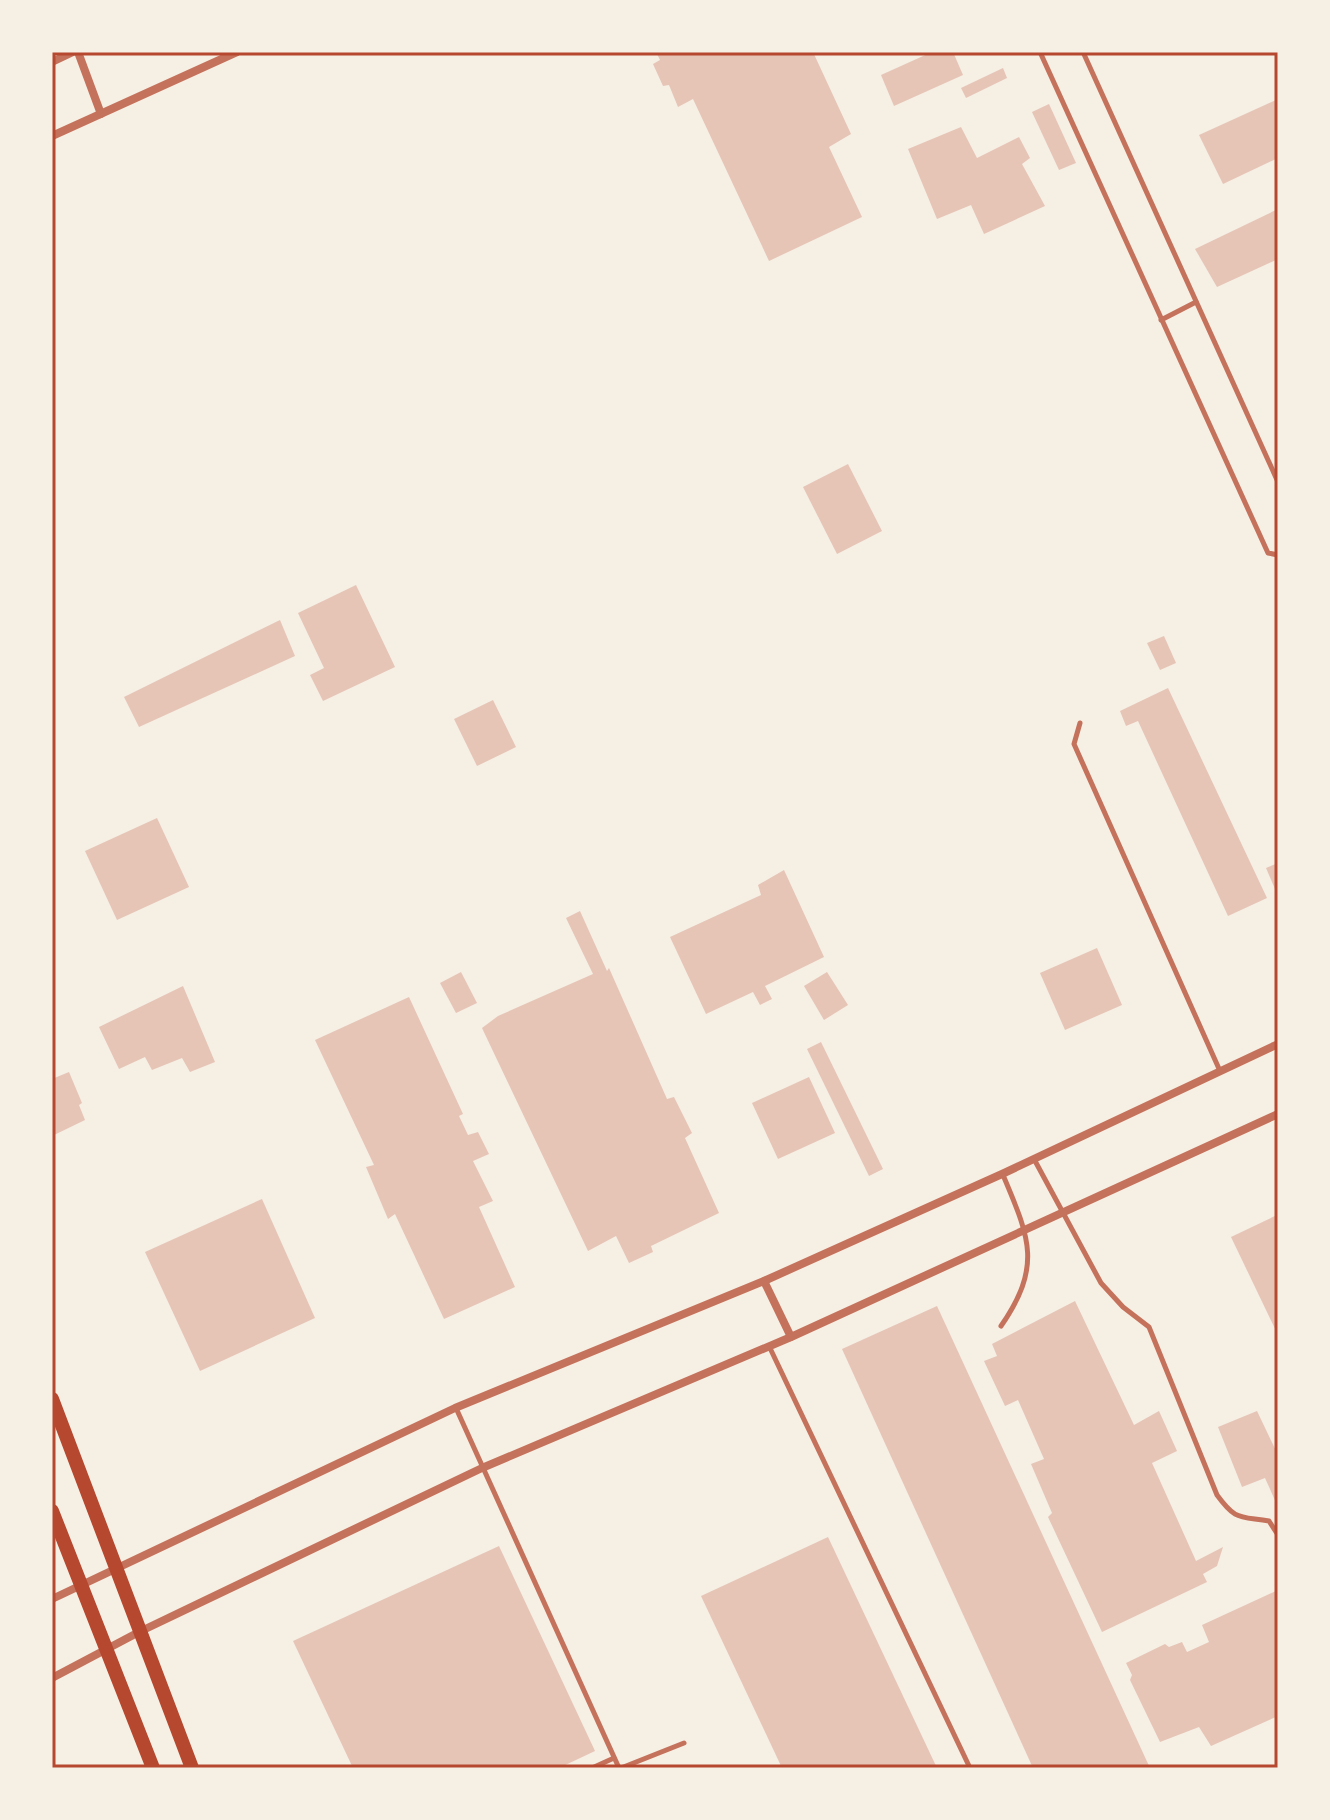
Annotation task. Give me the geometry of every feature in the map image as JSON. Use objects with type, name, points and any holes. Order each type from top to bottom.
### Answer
[{"type":"main road","points":[[52,1399],[192,1768]]},
{"type":"main road","points":[[52,1511],[153,1768]]},
{"type":"street","points":[[52,62],[76,52],[101,114]]},
{"type":"street","points":[[52,136],[237,52]]},
{"type":"street","points":[[52,1599],[455,1408],[764,1281],[1002,1174],[1278,1044]]},
{"type":"street","points":[[52,1678],[139,1632],[482,1468],[791,1337],[1278,1114]]},
{"type":"street","points":[[764,1281],[791,1337]]},
{"type":"lane","points":[[1040,52],[1268,553],[1278,555]]},
{"type":"lane","points":[[1083,52],[1278,482]]},
{"type":"lane","points":[[1161,320],[1196,302]]},
{"type":"lane","points":[[1080,723],[1074,744],[1220,1071]]},
{"type":"lane","points":[[1034,1159],[1101,1283],[1123,1307],[1149,1327],[1217,1495],[1230,1513],[1269,1521],[1278,1535]]},
{"type":"lane","points":[[1001,1326],[1016,1303],[1030,1253],[1025,1228],[1002,1174]]},
{"type":"lane","points":[[769,1346],[970,1768]]},
{"type":"lane","points":[[455,1408],[620,1768],[684,1743]]},
{"type":"lane","points":[[592,1768],[614,1758]]},
{"type":"building","points":[[656,52],[813,52],[851,134],[829,147],[862,217],[769,261],[693,99],[678,107],[669,85],[663,86],[653,64],[660,60]]},
{"type":"building","points":[[932,52],[953,52],[963,75],[894,106],[881,75]]},
{"type":"building","points":[[1003,68],[1007,78],[966,98],[961,88]]},
{"type":"building","points":[[1278,99],[1278,158],[1223,184],[1199,135]]},
{"type":"building","points":[[1049,104],[1076,163],[1059,170],[1032,112]]},
{"type":"building","points":[[961,127],[977,158],[1019,137],[1030,158],[1022,164],[1045,206],[984,234],[971,205],[937,219],[908,149]]},
{"type":"building","points":[[1278,209],[1278,259],[1217,287],[1195,249]]},
{"type":"building","points":[[848,464],[882,531],[837,554],[803,487]]},
{"type":"building","points":[[356,585],[395,667],[323,701],[310,675],[324,668],[298,613]]},
{"type":"building","points":[[280,620],[295,656],[139,727],[124,697]]},
{"type":"building","points":[[1164,636],[1176,663],[1160,670],[1147,643]]},
{"type":"building","points":[[1168,688],[1267,898],[1228,916],[1138,721],[1126,726],[1120,711]]},
{"type":"building","points":[[493,700],[516,747],[477,766],[454,719]]},
{"type":"building","points":[[157,818],[189,887],[117,920],[85,851]]},
{"type":"building","points":[[1278,863],[1278,896],[1266,868]]},
{"type":"building","points":[[784,870],[824,957],[765,986],[772,999],[760,1005],[753,992],[706,1014],[670,937],[761,895],[758,885]]},
{"type":"building","points":[[580,911],[667,1099],[674,1097],[692,1133],[685,1138],[719,1213],[651,1246],[653,1252],[629,1263],[616,1236],[588,1251],[482,1028],[498,1016],[593,974],[566,918]]},
{"type":"building","points":[[1097,948],[1122,1005],[1065,1030],[1040,973]]},
{"type":"building","points":[[461,972],[477,1003],[456,1013],[440,983]]},
{"type":"building","points":[[827,972],[848,1005],[824,1020],[804,986]]},
{"type":"building","points":[[183,986],[215,1062],[190,1072],[182,1058],[152,1070],[145,1057],[119,1069],[99,1027]]},
{"type":"building","points":[[409,997],[463,1114],[459,1116],[468,1135],[478,1132],[489,1154],[473,1161],[493,1201],[479,1207],[515,1287],[444,1319],[395,1214],[388,1219],[366,1167],[374,1165],[315,1040]]},
{"type":"building","points":[[821,1042],[883,1169],[869,1176],[807,1049]]},
{"type":"building","points":[[69,1072],[82,1103],[79,1105],[85,1120],[52,1136],[52,1079]]},
{"type":"building","points":[[809,1077],[835,1133],[778,1159],[752,1103]]},
{"type":"building","points":[[262,1199],[315,1318],[200,1371],[145,1252]]},
{"type":"building","points":[[1278,1217],[1278,1335],[1231,1237]]},
{"type":"building","points":[[1075,1301],[1134,1425],[1159,1411],[1177,1451],[1152,1463],[1196,1561],[1223,1547],[1217,1566],[1203,1574],[1207,1582],[1102,1632],[1048,1517],[1052,1513],[1031,1464],[1044,1459],[1018,1400],[1005,1406],[984,1361],[997,1356],[992,1344]]},
{"type":"building","points":[[937,1306],[1150,1768],[1033,1768],[842,1349]]},
{"type":"building","points":[[1257,1411],[1278,1455],[1278,1507],[1265,1478],[1242,1487],[1218,1427]]},
{"type":"building","points":[[828,1537],[937,1768],[782,1768],[701,1596]]},
{"type":"building","points":[[499,1546],[595,1751],[559,1768],[353,1768],[293,1641]]},
{"type":"building","points":[[1278,1590],[1278,1716],[1211,1746],[1199,1727],[1160,1742],[1130,1680],[1132,1675],[1126,1663],[1165,1644],[1169,1647],[1182,1642],[1187,1652],[1209,1642],[1202,1625]]}]
